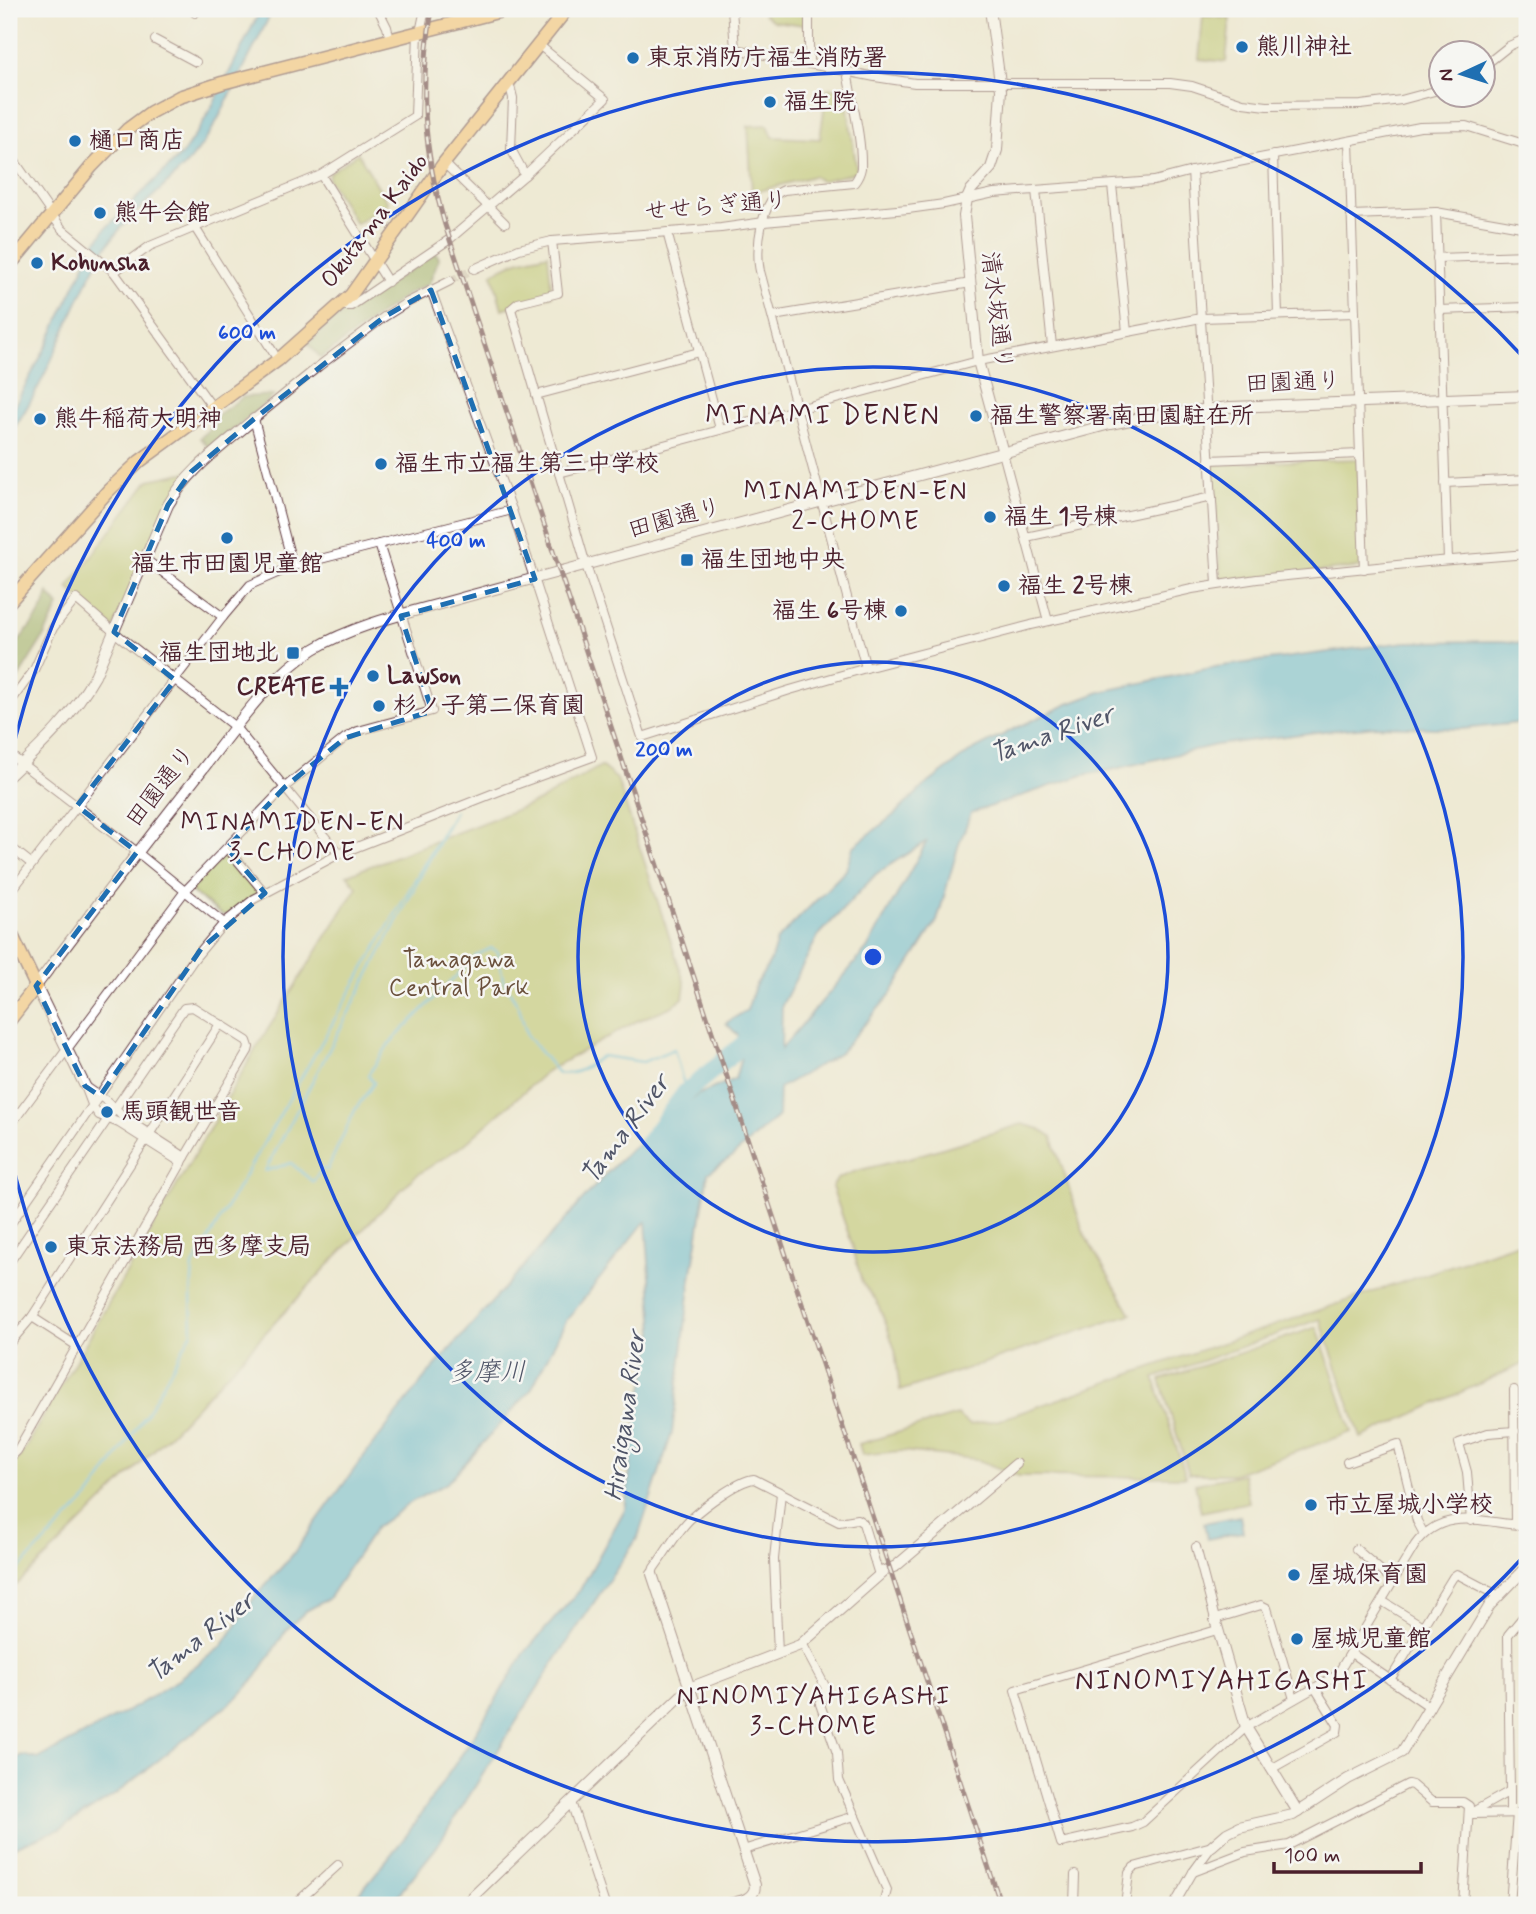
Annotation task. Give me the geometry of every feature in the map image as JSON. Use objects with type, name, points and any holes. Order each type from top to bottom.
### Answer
[{"type":"main road","points":[[9,266],[92,166],[128,130],[178,97],[491,11],[509,9]]},
{"type":"main road","name":"Okutama Kaido","points":[[9,602],[108,491],[132,468],[278,360],[351,295],[444,163],[565,11]]},
{"type":"main road","points":[[9,929],[36,986],[9,1021]]},
{"type":"street","points":[[377,9],[387,27],[390,40]]},
{"type":"street","points":[[114,272],[150,246],[321,174],[415,116],[419,32],[425,9]]},
{"type":"street","points":[[732,9],[734,49],[915,83],[1170,83],[1192,86],[1243,103],[1267,106],[1361,105],[1401,100],[1428,93]]},
{"type":"street","points":[[809,9],[809,64]]},
{"type":"street","points":[[967,199],[971,190],[991,168],[995,157],[1001,82],[990,9]]},
{"type":"street","points":[[1498,54],[1527,38]]},
{"type":"street","points":[[155,40],[196,62]]},
{"type":"street","points":[[338,306],[351,306],[450,239],[525,175],[605,99],[540,45]]},
{"type":"street","points":[[847,71],[860,153],[861,171],[858,179],[854,183],[776,193],[769,204],[758,243],[758,262],[866,668]]},
{"type":"street","points":[[509,82],[513,98],[511,149],[525,175]]},
{"type":"street","name":"せせらぎ通り","points":[[474,269],[519,249],[552,241],[721,228],[908,209],[994,193],[1154,181],[1192,171],[1420,127],[1466,126],[1527,145]]},
{"type":"street","points":[[1349,142],[1364,569]]},
{"type":"street","points":[[9,153],[62,229],[114,272],[213,408]]},
{"type":"street","points":[[1273,155],[1278,315]]},
{"type":"street","points":[[444,163],[505,223]]},
{"type":"street","points":[[1192,171],[1217,584]]},
{"type":"street","points":[[321,174],[388,282]]},
{"type":"street","points":[[1112,185],[1127,332]]},
{"type":"street","points":[[1037,190],[1052,346]]},
{"type":"street","name":"清水坂通り","points":[[967,199],[964,216],[978,361],[1048,621]]},
{"type":"street","points":[[1352,215],[1436,212],[1527,228]]},
{"type":"street","points":[[1436,212],[1448,560]]},
{"type":"street","points":[[194,226],[278,360]]},
{"type":"street","points":[[667,232],[720,429]]},
{"type":"street","points":[[552,241],[558,293],[519,303],[511,309],[586,565],[642,737],[866,668],[1048,621],[1217,584],[1527,554]]},
{"type":"street","points":[[1437,258],[1527,255]]},
{"type":"street","points":[[9,776],[55,732],[82,699],[95,676],[168,505],[184,481],[254,419],[384,317],[450,281]]},
{"type":"street","points":[[773,316],[971,283]]},
{"type":"street","points":[[9,1226],[12,1215],[93,1107],[188,966],[225,923],[265,893],[339,854],[592,757],[512,510],[431,290]]},
{"type":"street","points":[[1439,310],[1527,307]]},
{"type":"street","points":[[559,473],[978,361],[1052,346],[1201,318],[1355,313]]},
{"type":"street","points":[[536,395],[699,352]]},
{"type":"street","name":"田園通り","points":[[36,986],[235,727],[292,665],[332,639],[370,624],[1110,424],[1206,408],[1527,396]]},
{"type":"street","points":[[254,419],[293,566]]},
{"type":"street","points":[[1209,460],[1360,454]]},
{"type":"street","points":[[1445,484],[1527,479]]},
{"type":"street","points":[[1026,537],[1212,497]]},
{"type":"street","points":[[9,894],[250,584],[293,566],[512,510]]},
{"type":"street","points":[[9,1127],[185,891],[285,787],[345,738],[432,711],[379,544]]},
{"type":"street","points":[[145,559],[223,618]]},
{"type":"street","points":[[9,704],[34,670],[53,628],[76,599],[235,727],[339,854]]},
{"type":"street","points":[[9,754],[225,923]]},
{"type":"street","points":[[9,846],[32,864]]},
{"type":"street","points":[[227,848],[265,893]]},
{"type":"street","points":[[36,986],[93,1107],[99,1115],[147,1136]]},
{"type":"street","points":[[9,1263],[184,1008],[193,1007],[247,1041],[249,1047],[17,1451],[9,1460]]},
{"type":"street","points":[[9,1344],[32,1317],[220,1024]]},
{"type":"street","points":[[85,1086],[147,1136],[183,1160]]},
{"type":"street","points":[[32,1317],[77,1346]]},
{"type":"street","points":[[1514,1391],[1515,1524]]},
{"type":"street","points":[[1471,1521],[1467,1472],[1459,1443],[1488,1433],[1515,1431]]},
{"type":"street","points":[[1347,1462],[1398,1444],[1417,1521],[1424,1534]]},
{"type":"street","points":[[464,1905],[689,1688],[802,1643],[884,1571],[896,1566],[1016,1464]]},
{"type":"street","points":[[723,1905],[746,1899],[755,1891],[652,1574],[654,1568],[690,1520],[724,1493],[754,1479],[839,1522],[857,1519],[863,1523],[879,1576]]},
{"type":"street","points":[[778,1654],[774,1559],[780,1493]]},
{"type":"street","points":[[1294,1699],[1267,1608],[1261,1605],[1216,1624],[1015,1690],[1061,1843],[1132,1828],[1143,1822],[1247,1727],[1337,1675],[1424,1534],[1443,1522],[1455,1520],[1527,1523]]},
{"type":"street","points":[[1196,1547],[1247,1727],[1298,1812]]},
{"type":"street","points":[[1356,1549],[1393,1581]]},
{"type":"street","points":[[1174,1905],[1212,1846],[1227,1833],[1238,1827],[1293,1815],[1348,1779],[1402,1752],[1490,1605],[1527,1567]]},
{"type":"street","points":[[1390,1680],[1453,1577],[1457,1574],[1499,1596]]},
{"type":"street","points":[[1382,1601],[1424,1627]]},
{"type":"street","points":[[1510,1905],[1513,1813],[1510,1791],[1508,1635],[1527,1612]]},
{"type":"street","points":[[802,1643],[825,1688],[820,1704],[838,1753],[839,1780],[887,1889],[883,1905]]},
{"type":"street","points":[[1351,1653],[1430,1707]]},
{"type":"street","points":[[1271,1769],[1337,1732],[1338,1725],[1315,1688]]},
{"type":"street","points":[[1193,1872],[1245,1852],[1289,1845],[1408,1784],[1432,1802],[1463,1802],[1469,1806],[1463,1905]]},
{"type":"street","points":[[1469,1814],[1510,1791]]},
{"type":"street","points":[[571,1802],[606,1905]]},
{"type":"street","points":[[1469,1814],[1527,1812]]},
{"type":"street","points":[[743,1850],[855,1816]]},
{"type":"street","points":[[1125,1905],[1129,1873],[1134,1867],[1212,1846]]},
{"type":"street","points":[[294,1905],[338,1865]]},
{"type":"street","points":[[1074,1905],[1075,1875]]},
{"type":"highlighted area","points":[[431,290],[535,579],[401,616],[432,711],[345,738],[285,787],[227,848],[265,893],[201,949],[100,1096],[85,1086],[36,986],[137,852],[77,806],[175,680],[114,632],[168,505],[191,472],[384,317]]},
{"type":"green space","points":[[764,9],[805,9],[805,25],[773,21],[764,14]]},
{"type":"green space","points":[[1203,16],[1230,19],[1226,62],[1199,59]]},
{"type":"green space","points":[[845,87],[857,172],[821,181],[813,176],[752,193],[748,126],[768,125],[773,137],[820,139],[827,89]]},
{"type":"green space","points":[[358,153],[388,203],[356,224],[328,179],[329,173]]},
{"type":"green space","points":[[436,253],[439,258],[429,284],[409,293],[321,358],[308,344],[333,320]]},
{"type":"green space","points":[[548,254],[552,295],[502,309],[492,273],[517,261]]},
{"type":"green space","points":[[275,395],[210,449],[200,438],[216,424],[213,418],[243,397]]},
{"type":"green space","points":[[1358,459],[1362,567],[1221,582],[1212,464]]},
{"type":"green space","points":[[188,472],[113,628],[68,588],[149,480]]},
{"type":"green space","points":[[48,593],[59,606],[18,678],[14,674],[9,682],[9,653],[37,618]]},
{"type":"green space","name":"Tamagawa Central Park","points":[[601,766],[617,779],[685,984],[683,998],[673,1006],[639,1020],[547,1071],[465,1144],[414,1177],[178,1426],[9,1592],[9,1468],[21,1455],[258,1045],[357,887],[347,875],[539,801]]},
{"type":"green space","points":[[224,854],[230,854],[259,889],[258,894],[229,915],[222,915],[193,893],[191,888]]},
{"type":"green space","points":[[1022,1124],[1040,1129],[1052,1137],[1084,1234],[1131,1314],[900,1391],[895,1350],[876,1300],[862,1283],[832,1187],[838,1178],[856,1171]]},
{"type":"green space","points":[[1527,1240],[1527,1362],[1361,1438],[1320,1319],[1154,1378],[1186,1477],[1019,1476],[975,1459],[901,1451],[862,1455],[859,1444],[957,1415],[969,1425],[999,1420]]},
{"type":"green space","points":[[1317,1327],[1352,1432],[1233,1474],[1189,1474],[1160,1380]]},
{"type":"green space","points":[[1243,1474],[1249,1502],[1201,1512],[1195,1484]]},
{"type":"water","points":[[261,9],[273,9],[210,132],[182,169],[112,238],[80,297],[36,391],[9,435],[9,416],[47,345],[94,245],[106,228],[183,153],[216,99]]},
{"type":"water","name":"多摩川","points":[[1503,641],[1527,644],[1527,722],[1462,729],[1378,726],[1216,745],[1083,775],[971,813],[958,847],[937,921],[890,995],[839,1054],[779,1088],[778,1116],[733,1156],[708,1173],[691,1279],[672,1433],[638,1537],[556,1659],[436,1848],[390,1905],[350,1905],[406,1836],[468,1745],[525,1652],[580,1590],[625,1509],[636,1425],[654,1331],[646,1222],[566,1321],[531,1390],[447,1483],[413,1501],[376,1527],[328,1599],[306,1611],[287,1629],[256,1677],[238,1697],[116,1794],[60,1829],[9,1849],[9,1762],[22,1755],[38,1759],[133,1708],[174,1682],[222,1646],[256,1595],[290,1558],[428,1374],[603,1177],[632,1148],[654,1134],[668,1116],[697,1095],[735,1079],[745,1043],[726,1023],[747,1010],[755,986],[770,962],[777,940],[846,870],[853,847],[968,753],[1068,704],[1100,692],[1215,667],[1405,642]],"holes":[[[927,841],[867,949],[781,1049],[782,1005],[818,936],[876,874]]]},
{"type":"water","points":[[1240,1516],[1243,1532],[1207,1539],[1204,1523]]},
{"type":"waterway","points":[[455,811],[265,1171],[291,1163],[313,1182],[322,1169],[327,1170],[355,1110],[374,1083],[368,1075],[389,1044],[477,955],[491,948],[498,952],[503,980],[519,1007],[527,1036],[558,1073],[576,1072],[602,1056],[643,1062],[674,1049],[686,1092]]},
{"type":"waterway","points":[[9,1579],[89,1497],[147,1413],[192,1332],[193,1266],[454,812]]},
{"type":"waterway","name":"Tama River","points":[[648,1143],[686,1092],[745,1043],[755,1022]]},
{"type":"tunnel","points":[[450,281],[474,269]]},
{"type":"railway","points":[[432,9],[425,65],[425,118],[432,170],[445,225],[1001,1905]]},
{"type":"place","name":"熊川神社","points":[[1242,47]]},
{"type":"place","name":"東京消防庁福生消防署","points":[[633,58]]},
{"type":"place","name":"福生院","points":[[770,102]]},
{"type":"place","name":"樋口商店","points":[[75,141]]},
{"type":"place","name":"熊牛会館","points":[[100,213]]},
{"type":"place","name":"Kohunsha","points":[[37,263]]},
{"type":"place","name":"福生警察署南田園駐在所","points":[[976,416]]},
{"type":"place","name":"熊牛稲荷大明神","points":[[40,419]]},
{"type":"place","name":"福生市立福生第三中学校","points":[[381,464]]},
{"type":"place","name":"福生 1号棟","points":[[990,517]]},
{"type":"place","name":"福生市田園児童館","points":[[227,538]]},
{"type":"place","name":"福生団地中央","points":[[687,560]]},
{"type":"place","name":"福生 2号棟","points":[[1004,586]]},
{"type":"place","name":"福生 6号棟","points":[[901,611]]},
{"type":"place","name":"福生団地北","points":[[293,653]]},
{"type":"place","name":"Lawson","points":[[373,676]]},
{"type":"place","name":"CREATE","points":[[339,687]]},
{"type":"place","name":"杉ノ子第二保育園","points":[[379,706]]},
{"type":"place","name":"馬頭観世音","points":[[107,1112]]},
{"type":"place","name":"東京法務局 西多摩支局","points":[[51,1247]]},
{"type":"place","name":"市立屋城小学校","points":[[1311,1505]]},
{"type":"place","name":"屋城保育園","points":[[1294,1575]]},
{"type":"place","name":"屋城児童館","points":[[1297,1639]]},
{"type":"district","name":"MINAMI DENEN","points":[[823,416]]},
{"type":"district","name":"MINAMIDEN-EN 2-CHOME","points":[[856,507]]},
{"type":"district","name":"MINAMIDEN-EN 3-CHOME","points":[[293,838]]},
{"type":"district","name":"NINOMIYAHIGASHI","points":[[1222,1681]]},
{"type":"district","name":"NINOMIYAHIGASHI 3-CHOME","points":[[814,1712]]},
{"type":"water label","name":"Hiraigawa River","points":[[626,1416]]}]
